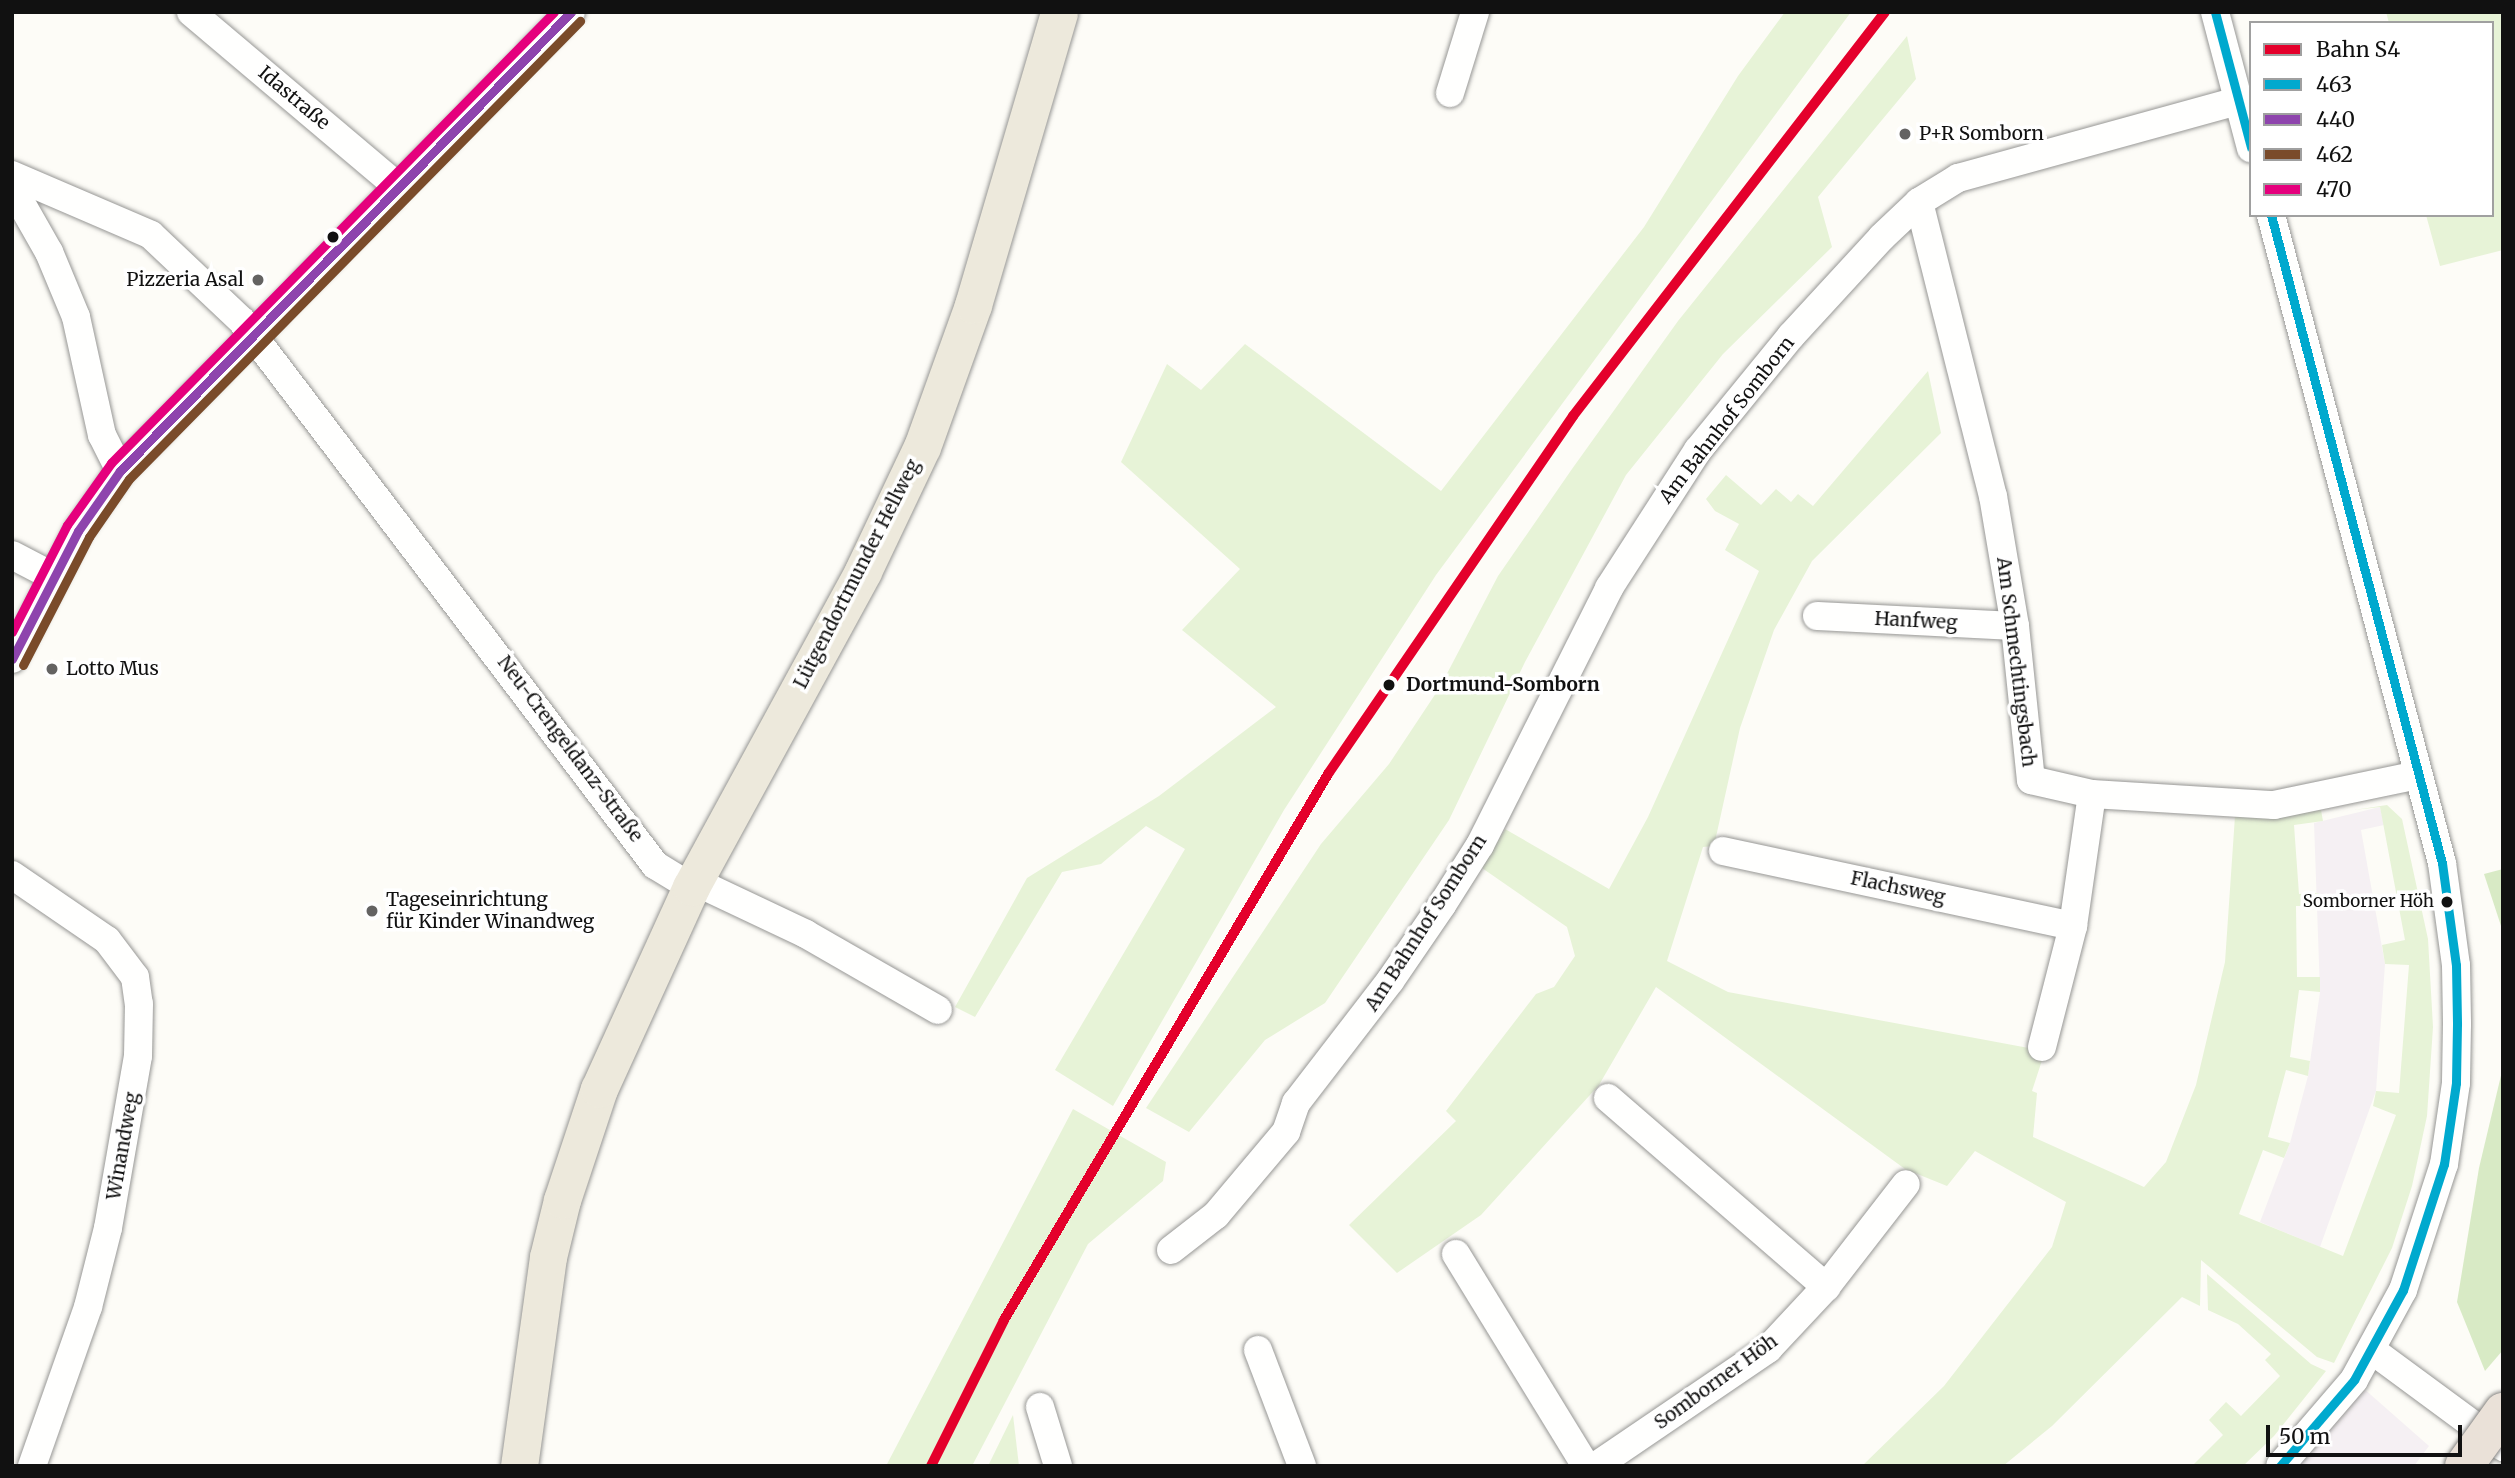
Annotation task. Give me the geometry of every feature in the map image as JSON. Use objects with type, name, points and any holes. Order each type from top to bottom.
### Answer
[{"type":"highway","points":[[2464,1466],[2503,1412]]},
{"type":"main road","name":"Lütgendortmunder Hellweg","points":[[519,1466],[539,1300],[562,1200],[599,1089],[693,884],[863,571],[922,447],[973,305],[1059,12]]},
{"type":"street","name":"Idastraße","points":[[191,12],[396,185]]},
{"type":"street","points":[[12,659],[88,514],[120,471],[396,185],[571,12]]},
{"type":"street","points":[[1450,93],[1475,12]]},
{"type":"street","points":[[2215,12],[2249,141]]},
{"type":"street","name":"Am Bahnhof Somborn","points":[[1171,1250],[1216,1215],[1286,1132],[1296,1103],[1390,981],[1442,905],[1480,845],[1609,588],[1698,450],[1791,336],[1919,202],[1958,178],[2237,102]]},
{"type":"street","name":"Neu-Crengeldanz-Straße","points":[[12,175],[131,223],[170,248],[253,332],[656,865],[693,884]]},
{"type":"street","points":[[12,187],[49,251],[76,317],[102,435],[120,471]]},
{"type":"street","name":"Am Schmechtingsbach","points":[[1919,202],[1993,496],[2015,626],[2031,780],[2092,794],[2274,805],[2418,775]]},
{"type":"street","points":[[49,251],[50,221],[57,213],[82,205]]},
{"type":"street","points":[[2271,217],[2418,775],[2449,902],[2456,965],[2456,1083],[2447,1150],[2430,1214],[2403,1290],[2373,1351],[2354,1380],[2280,1466]]},
{"type":"street","points":[[12,555],[54,577]]},
{"type":"street","name":"Hanfweg","points":[[1817,616],[2015,626]]},
{"type":"street","points":[[2042,1047],[2073,926],[2092,794]]},
{"type":"street","name":"Flachsweg","points":[[1723,851],[2073,926]]},
{"type":"street","name":"Winandweg","points":[[12,875],[107,940],[135,977],[139,1004],[138,1056],[108,1228],[88,1307],[33,1466]]},
{"type":"street","points":[[693,884],[806,934],[938,1010]]},
{"type":"street","points":[[1608,1098],[1826,1287]]},
{"type":"street","name":"Somborner Höh","points":[[1596,1466],[1768,1349],[1826,1287],[1906,1184]]},
{"type":"street","points":[[1457,1254],[1586,1466]]},
{"type":"street","points":[[1258,1350],[1302,1466]]},
{"type":"street","points":[[2373,1351],[2503,1447]]},
{"type":"street","points":[[1040,1407],[1058,1466]]},
{"type":"shaded area","points":[[2380,807],[2384,825],[2361,830],[2385,964],[2376,1091],[2320,1247],[2260,1222],[2290,1143],[2308,1076],[2320,992],[2314,823]]},
{"type":"shaded area","points":[[2354,1380],[2429,1446],[2414,1466],[2280,1466]]},
{"type":"green space","points":[[1785,12],[1851,12],[1436,575],[1284,810],[1113,1106],[1055,1070],[1185,849],[1146,826],[1101,864],[1062,872],[975,1017],[955,1007],[1027,878],[1159,796],[1276,707],[1182,630],[1240,569],[1121,462],[1167,364],[1201,390],[1245,344],[1441,491],[1644,227],[1738,76]]},
{"type":"green space","points":[[2386,12],[2503,12],[2503,250],[2440,266],[2427,217],[2494,217],[2494,21],[2388,21]]},
{"type":"green space","points":[[1907,36],[1916,79],[1818,197],[1832,247],[1723,354],[1626,475],[1525,662],[1449,820],[1325,1003],[1265,1040],[1189,1132],[1146,1108],[1321,844],[1389,764],[1440,687],[1498,576],[1572,469],[1678,321]]},
{"type":"green space","points":[[1928,371],[1941,433],[1812,561],[1774,630],[1740,728],[1714,846],[1703,847],[1667,961],[1728,992],[2045,1051],[2032,1091],[2037,1093],[2033,1137],[2144,1187],[2166,1162],[2196,1085],[2225,962],[2235,816],[2270,817],[2321,810],[2323,821],[2294,825],[2299,894],[2319,893],[2319,906],[2296,906],[2297,977],[2320,977],[2320,992],[2299,990],[2290,1057],[2310,1061],[2308,1076],[2286,1070],[2268,1137],[2290,1143],[2284,1158],[2263,1150],[2239,1214],[2343,1256],[2396,1115],[2373,1106],[2376,1091],[2399,1093],[2409,965],[2385,964],[2382,945],[2405,940],[2380,807],[2354,810],[2387,805],[2402,819],[2428,939],[2433,1027],[2427,1116],[2412,1186],[2392,1248],[2334,1363],[2317,1357],[2201,1260],[2200,1306],[2182,1297],[2052,1426],[2003,1466],[1862,1466],[1944,1386],[2052,1247],[2066,1202],[1975,1151],[1947,1186],[1905,1169],[1656,987],[1599,1085],[1481,1215],[1397,1273],[1349,1225],[1456,1121],[1446,1111],[1536,994],[1554,987],[1575,956],[1567,927],[1482,868],[1505,829],[1609,889],[1648,817],[1759,571],[1725,550],[1739,524],[1715,511],[1706,499],[1726,475],[1761,505],[1776,489],[1791,502],[1798,494],[1813,506]]},
{"type":"green space","points":[[2503,869],[2503,932],[2484,874]]},
{"type":"green space","points":[[2503,1067],[2503,1350],[2485,1371],[2457,1302],[2479,1168]]},
{"type":"green space","points":[[1073,1109],[1166,1162],[1163,1181],[1088,1244],[972,1466],[886,1466]]},
{"type":"green space","points":[[2207,1274],[2311,1364],[2326,1371],[2274,1436],[2243,1466],[2192,1466],[2223,1435],[2209,1420],[2226,1402],[2241,1416],[2280,1376],[2265,1360],[2271,1354],[2238,1324],[2208,1310]]},
{"type":"green space","points":[[1013,1415],[1019,1466],[988,1466]]},
{"type":"rail line","name":"S4","points":[[931,1466],[1004,1320],[1328,774],[1573,416],[1885,12]]},
{"type":"transit line","name":"470","points":[[12,632],[67,525],[111,463],[554,12]]},
{"type":"transit line","name":"440","points":[[12,659],[78,531],[120,471],[571,12]]},
{"type":"transit line","name":"463","points":[[2215,12],[2249,140]]},
{"type":"transit line","name":"462","points":[[23,665],[89,537],[129,479],[580,21]]},
{"type":"transit line","name":"463","points":[[2272,217],[2442,863],[2456,965],[2457,1024],[2456,1083],[2444,1164],[2403,1290],[2354,1380],[2280,1466]]},
{"type":"place","name":"P+R Somborn","points":[[1905,134]]},
{"type":"place","name":"Pizzeria Asal","points":[[258,280]]},
{"type":"place","name":"Lotto Mus","points":[[52,669]]},
{"type":"place","name":"Dortmund-Somborn","points":[[1389,685]]},
{"type":"place","name":"Somborner Höh","points":[[2447,902]]},
{"type":"place","name":"Tageseinrichtung für Kinder Winandweg","points":[[372,911]]}]
